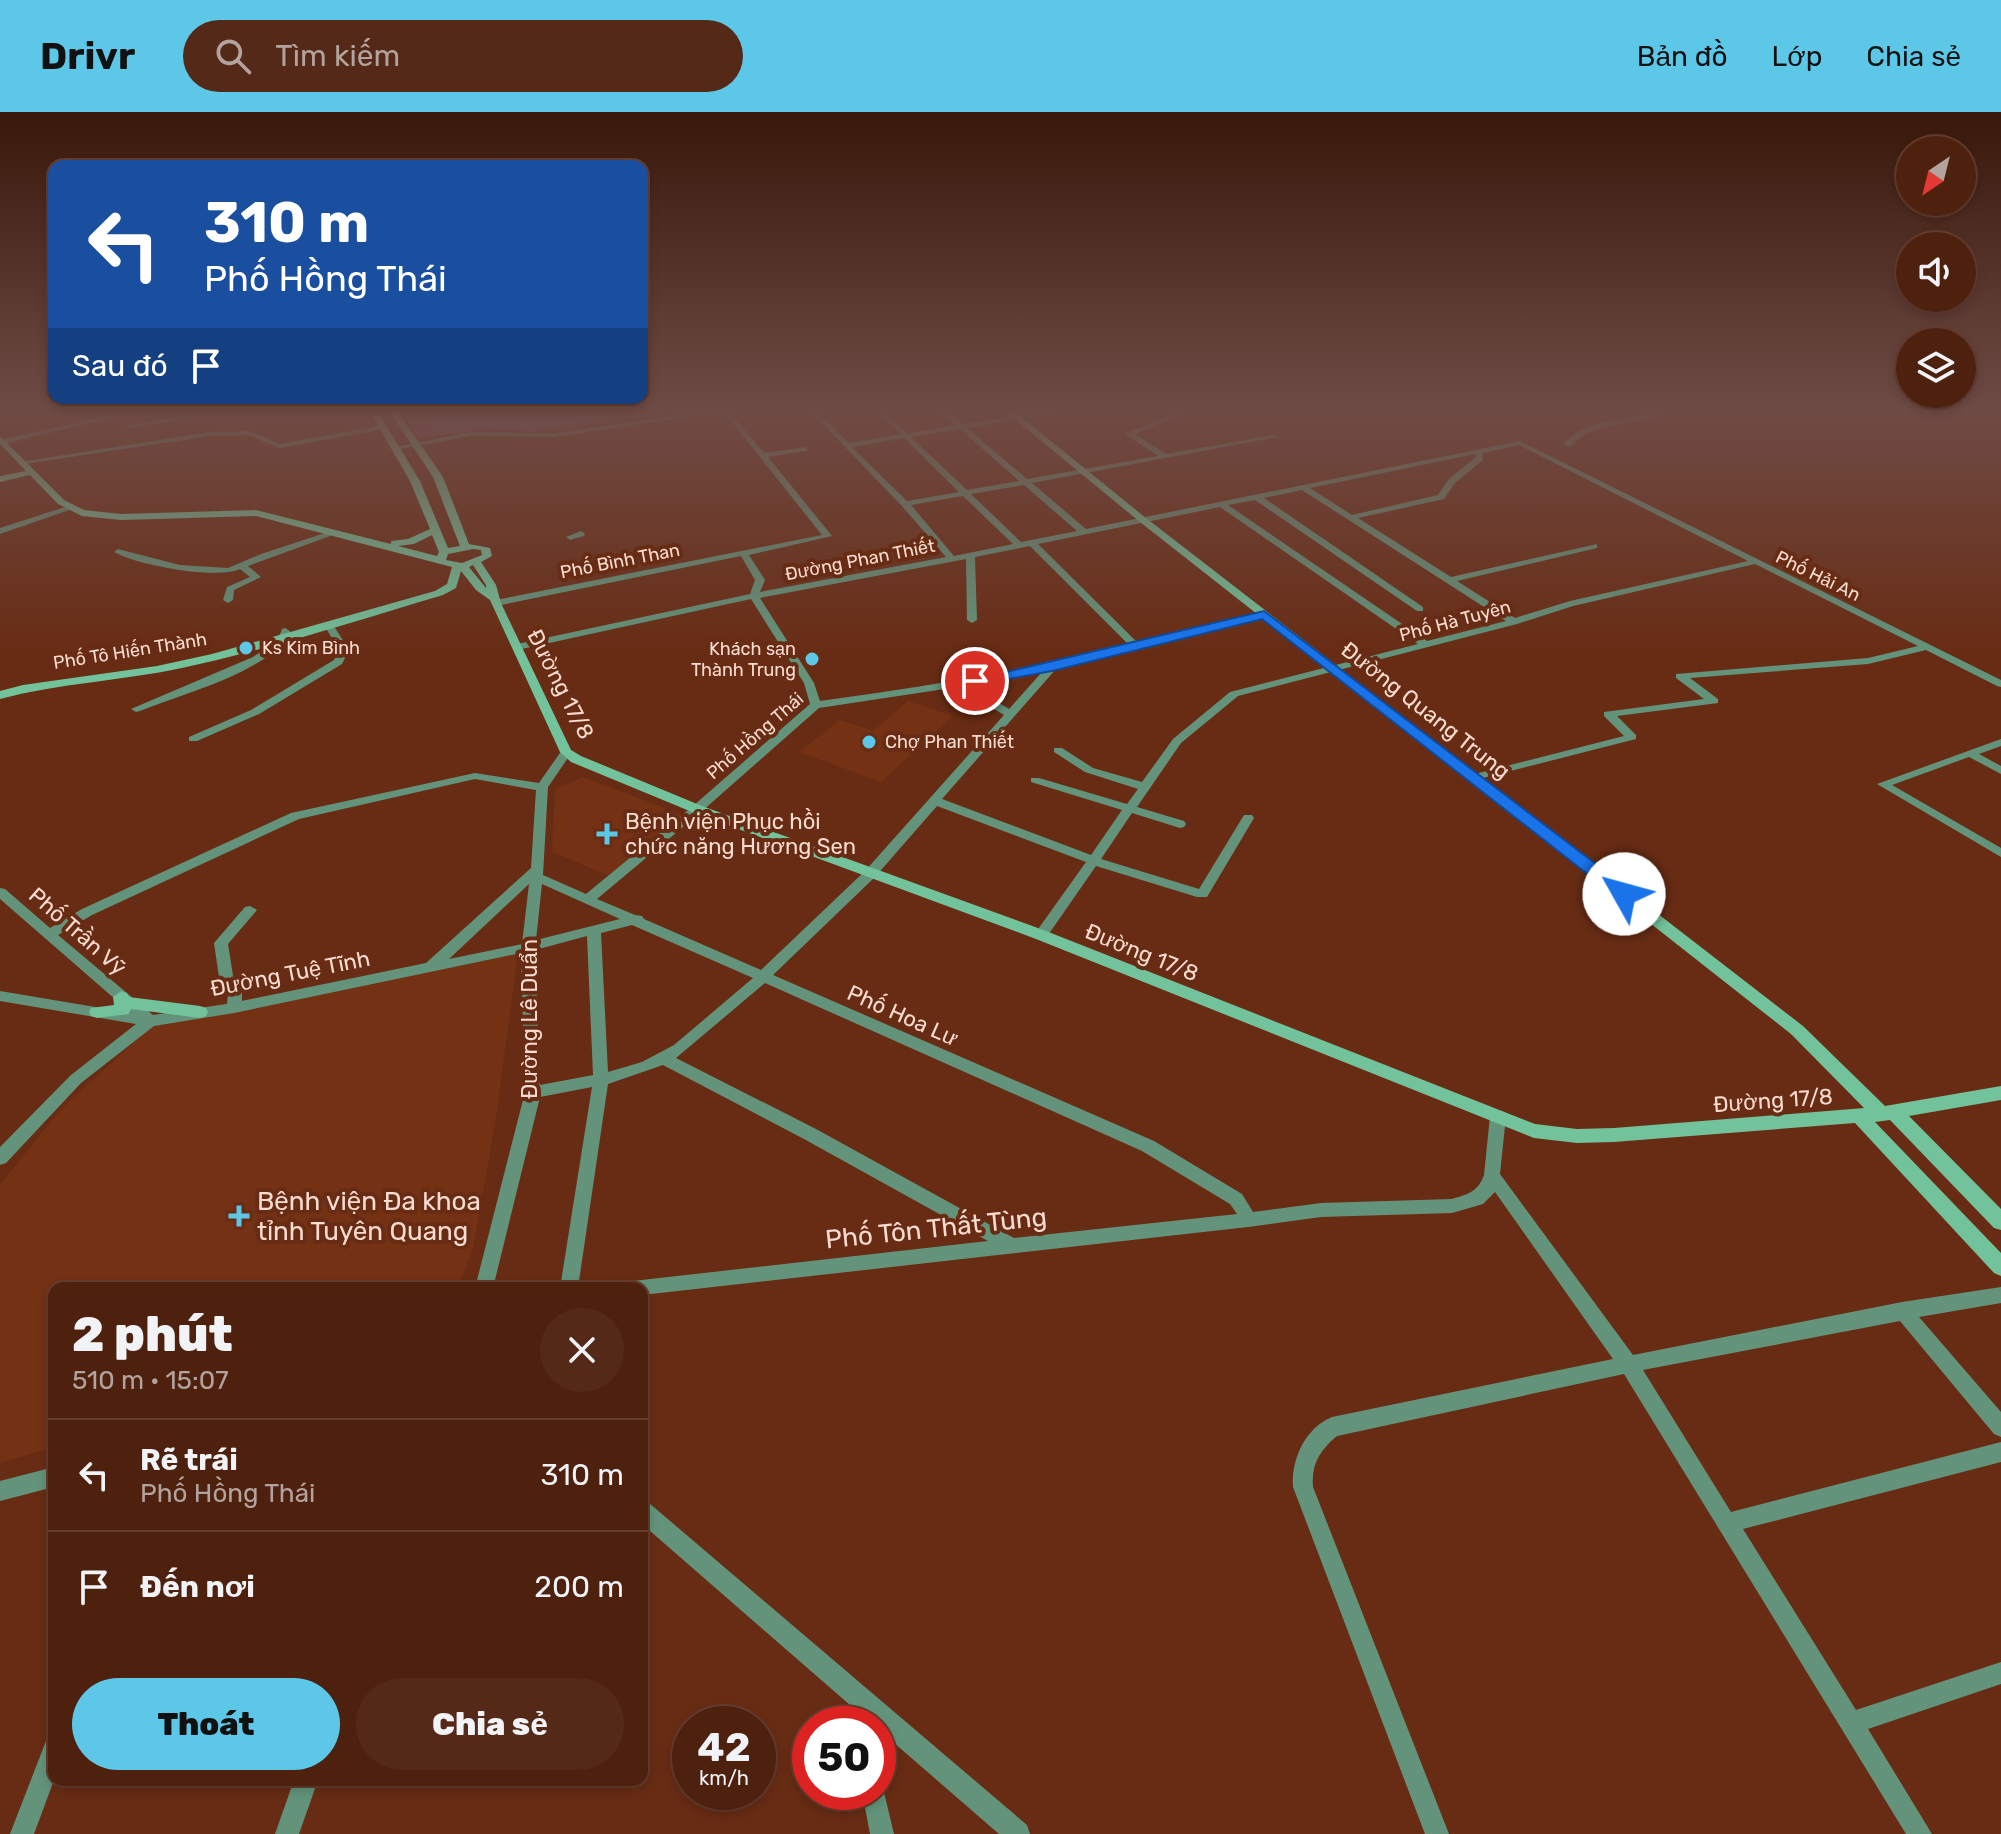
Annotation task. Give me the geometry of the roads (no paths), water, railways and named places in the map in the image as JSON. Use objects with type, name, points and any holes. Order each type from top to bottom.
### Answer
[{"type":"main road","points":[[52,492],[68,509],[121,517],[256,513],[442,556],[465,546],[444,492]]},
{"type":"main road","points":[[420,492],[435,530],[443,565],[477,563]]},
{"type":"main road","name":"Đường Quang Trung","points":[[1111,492],[1797,1030],[2001,1222]]},
{"type":"main road","points":[[385,544],[410,542],[435,530]]},
{"type":"main road","name":"Đường 17/8","points":[[465,546],[480,546],[488,551],[487,556],[477,563],[491,585],[495,600],[566,752],[697,809],[1041,935],[1534,1131],[1577,1136],[1888,1113],[2001,1093]]},
{"type":"main road","points":[[450,588],[460,566]]},
{"type":"main road","name":"Đường 17/8","points":[[460,566],[495,600]]},
{"type":"main road","name":"Phố Tô Hiến Thành","points":[[0,688],[65,672],[191,656],[329,625],[450,588]]},
{"type":"main road","name":"Phố Tô Hiến Thành","points":[[0,695],[46,681],[179,665],[450,588]]},
{"type":"main road","points":[[97,1012],[123,1010],[125,1000]]},
{"type":"main road","name":"Phố Trần Vỹ","points":[[125,1000],[200,1012]]},
{"type":"main road","points":[[1858,1115],[2001,1267]]},
{"type":"street","name":"Phố Bình Than","points":[[495,600],[824,538],[829,534],[795,492]]},
{"type":"street","points":[[894,492],[952,559]]},
{"type":"street","points":[[905,504],[972,492]]},
{"type":"street","points":[[1036,492],[1084,532]]},
{"type":"street","name":"Đường Phan Thiết","points":[[517,647],[754,596],[1278,492]]},
{"type":"street","points":[[1312,492],[1514,622]]},
{"type":"street","points":[[1352,517],[1441,497],[1443,492]]},
{"type":"street","name":"Phố Hải An","points":[[1617,492],[2001,684]]},
{"type":"street","points":[[968,493],[1019,545]]},
{"type":"street","points":[[1257,497],[1420,609]]},
{"type":"street","points":[[1221,504],[1426,645]]},
{"type":"street","points":[[1,529],[68,509]]},
{"type":"street","points":[[118,552],[180,568],[229,571],[337,532]]},
{"type":"street","points":[[570,537],[581,534]]},
{"type":"street","points":[[1032,543],[1135,646]]},
{"type":"street","points":[[1451,580],[1594,546]]},
{"type":"street","points":[[743,553],[760,580],[754,596],[809,683],[816,705]]},
{"type":"street","points":[[970,555],[972,620]]},
{"type":"street","name":"Phố Hà Tuyên","points":[[1041,935],[1177,741],[1234,694],[1514,622],[1570,604],[1754,562]]},
{"type":"street","points":[[228,600],[230,589],[256,577],[243,567]]},
{"type":"street","name":"Phố Hồng Thái","points":[[589,898],[816,705],[1052,667],[1264,615]]},
{"type":"street","points":[[193,739],[255,712],[338,662],[344,650],[329,625]]},
{"type":"street","points":[[136,709],[257,660],[272,651],[285,634]]},
{"type":"street","points":[[1475,777],[1632,737],[1608,714],[1714,701],[1680,676],[1868,661],[1927,647]]},
{"type":"street","points":[[533,1092],[601,1079],[666,1060],[763,977],[870,874],[1052,667]]},
{"type":"street","points":[[975,681],[979,695],[985,702],[1012,714]]},
{"type":"street","points":[[2001,742],[1883,784],[2001,853]]},
{"type":"street","points":[[1058,750],[1089,770],[1145,787]]},
{"type":"street","points":[[48,935],[87,912],[295,816],[475,776],[542,787],[566,752]]},
{"type":"street","points":[[1969,753],[2001,771]]},
{"type":"street","points":[[1035,780],[1180,824]]},
{"type":"street","name":"Đường Lê Duẩn","points":[[486,1282],[533,1092],[528,947],[537,873],[542,787]]},
{"type":"street","points":[[933,800],[1092,860],[1202,894],[1248,818]]},
{"type":"street","points":[[430,967],[537,873]]},
{"type":"street","name":"Phố Hoa Lư","points":[[537,873],[763,977],[1148,1146],[1236,1199],[1246,1214]]},
{"type":"street","name":"Phố Trần Vỹ","points":[[0,892],[150,1021]]},
{"type":"street","points":[[234,1008],[235,991],[227,984],[221,943],[250,910]]},
{"type":"street","name":"Đường Tuệ Tĩnh","points":[[2,1153],[76,1079],[150,1021],[234,1008],[528,947],[637,919]]},
{"type":"street","points":[[570,1282],[601,1079],[594,932]]},
{"type":"street","points":[[0,996],[150,1021]]},
{"type":"street","points":[[666,1060],[810,1134],[1011,1245]]},
{"type":"street","points":[[1498,1116],[1492,1175],[1628,1364],[1920,1834]]},
{"type":"street","name":"Phố Tôn Thất Tùng","points":[[648,1286],[1011,1245],[1246,1214],[1452,1206],[1477,1199],[1488,1188],[1492,1175]]},
{"type":"street","points":[[1437,1834],[1303,1487],[1304,1463],[1317,1439],[1332,1427],[1628,1364],[1902,1310],[2001,1295]]},
{"type":"street","points":[[1902,1310],[2001,1427]]},
{"type":"street","points":[[1727,1523],[2001,1452]]},
{"type":"street","points":[[0,1491],[48,1479]]},
{"type":"street","points":[[648,1515],[1018,1834]]},
{"type":"street","points":[[1850,1723],[2001,1673]]},
{"type":"street","points":[[861,1698],[862,1706]]},
{"type":"street","points":[[22,1834],[48,1765]]},
{"type":"street","points":[[287,1834],[304,1786]]},
{"type":"street","points":[[877,1810],[882,1834]]},
{"type":"place","name":"Ks Kim Bình","points":[[246,648]]},
{"type":"place","name":"Khách sạn Thành Trung","points":[[812,659]]},
{"type":"place","name":"Chợ Phan Thiết","points":[[869,742]]},
{"type":"place","name":"Bệnh viện Phục hồi chức năng Hương Sen","points":[[607,834]]},
{"type":"place","name":"Bệnh viện Đa khoa tỉnh Tuyên Quang","points":[[239,1216]]}]
